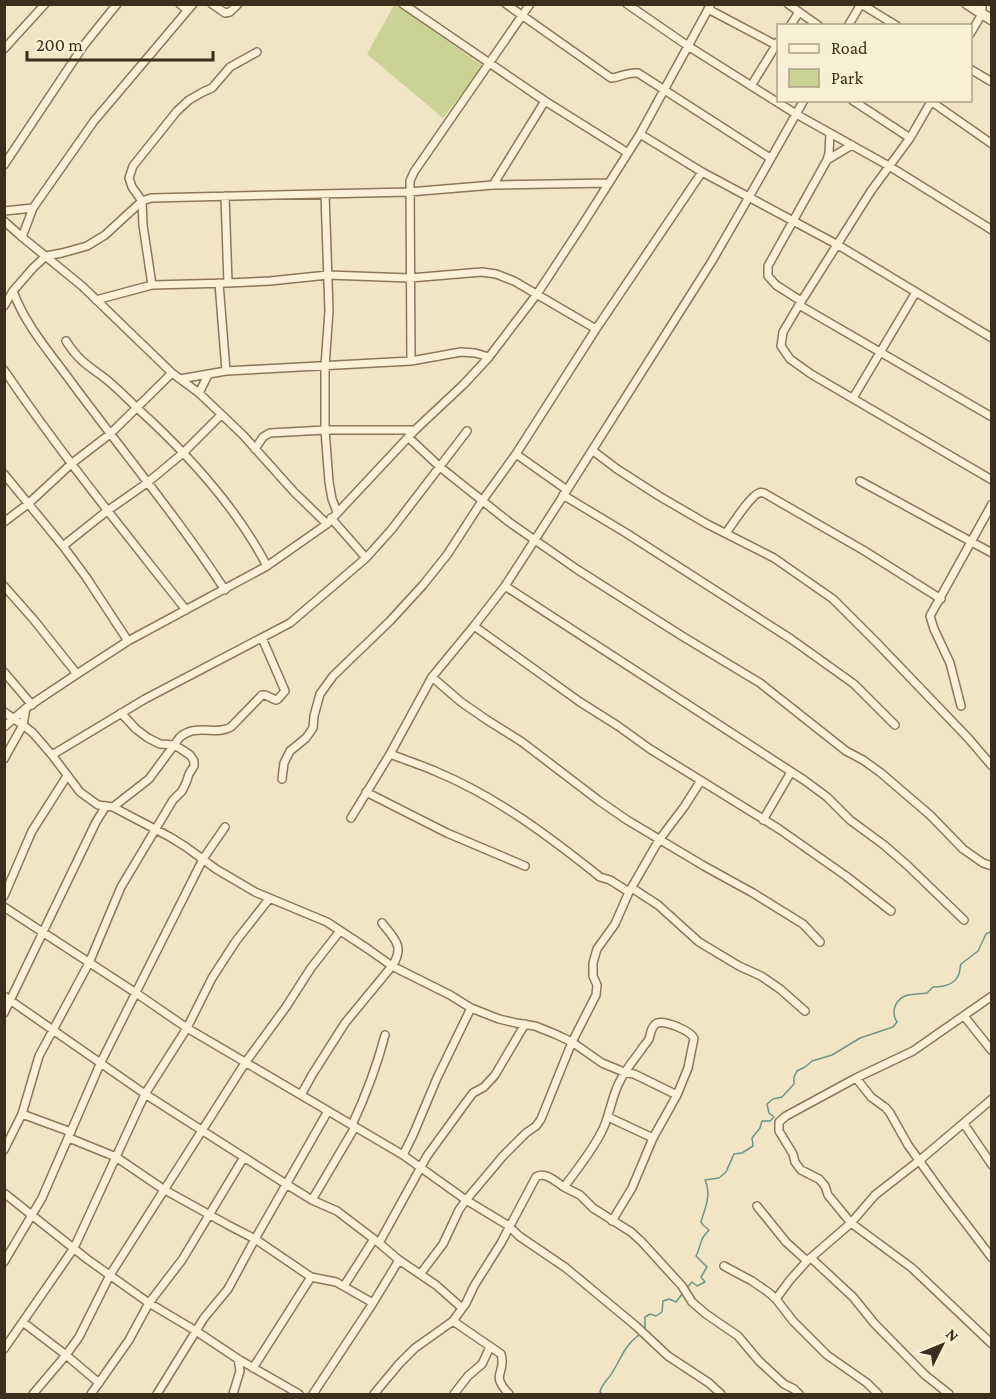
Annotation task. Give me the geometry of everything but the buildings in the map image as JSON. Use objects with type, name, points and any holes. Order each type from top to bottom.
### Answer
[{"type":"street","points":[[4,49],[45,4]]},
{"type":"street","points":[[4,165],[84,45],[117,4]]},
{"type":"street","points":[[180,4],[187,10]]},
{"type":"street","points":[[22,237],[33,208],[94,120],[193,4]]},
{"type":"street","points":[[212,4],[225,13],[230,12],[238,4]]},
{"type":"street","points":[[403,4],[545,101],[628,153]]},
{"type":"street","points":[[506,4],[611,78],[620,77],[629,72],[638,73],[770,158]]},
{"type":"street","points":[[411,361],[410,181],[530,4]]},
{"type":"street","points":[[627,4],[795,114],[889,166],[992,230]]},
{"type":"street","points":[[788,4],[816,24]]},
{"type":"street","points":[[849,24],[861,4],[894,24]]},
{"type":"street","points":[[966,4],[982,9],[992,20]]},
{"type":"street","points":[[4,727],[76,674],[128,640],[267,566],[332,518],[408,437],[464,384],[489,357],[537,294],[640,134],[710,7],[777,43]]},
{"type":"street","points":[[972,30],[982,9]]},
{"type":"street","points":[[791,24],[799,12]]},
{"type":"street","points":[[751,86],[777,46]]},
{"type":"street","points":[[152,285],[143,225],[142,201],[132,187],[129,177],[133,166],[177,111],[189,100],[212,88],[231,67],[257,52]]},
{"type":"street","points":[[972,70],[992,82]]},
{"type":"street","points":[[493,185],[545,101]]},
{"type":"street","points":[[351,819],[432,677],[505,586],[536,540],[712,261],[803,102]]},
{"type":"street","points":[[855,102],[910,138]]},
{"type":"street","points":[[929,102],[910,138],[871,191],[800,303],[783,332],[781,346],[790,359],[811,374],[992,480]]},
{"type":"street","points":[[931,102],[992,144]]},
{"type":"street","points":[[830,132],[830,153],[827,160],[768,266],[768,276],[800,303],[992,417]]},
{"type":"street","points":[[640,134],[702,172],[837,245],[992,338]]},
{"type":"street","points":[[827,160],[852,145]]},
{"type":"street","points":[[282,779],[284,763],[290,751],[306,738],[313,728],[320,694],[333,676],[390,621],[447,555],[702,172]]},
{"type":"street","points":[[4,306],[13,291],[46,256],[62,254],[87,246],[105,235],[142,201],[151,198],[409,192],[493,185],[609,183]]},
{"type":"street","points":[[325,194],[328,275],[325,430],[332,518]]},
{"type":"street","points":[[225,196],[228,283]]},
{"type":"street","points":[[4,212],[33,208]]},
{"type":"street","points":[[4,221],[96,300],[172,373],[199,393],[294,492],[332,518],[366,558]]},
{"type":"street","points":[[96,300],[152,285],[219,284],[328,275],[410,278],[482,272],[496,274],[537,294],[596,329]]},
{"type":"street","points":[[219,284],[226,371]]},
{"type":"street","points":[[13,291],[19,306],[36,333],[225,590]]},
{"type":"street","points":[[852,398],[916,292]]},
{"type":"street","points":[[66,341],[75,355],[138,408],[183,453],[241,522],[267,566]]},
{"type":"street","points":[[180,379],[226,371],[411,361],[461,352],[475,352],[489,357]]},
{"type":"street","points":[[4,370],[71,464],[186,610]]},
{"type":"street","points":[[4,522],[28,504],[71,464],[110,434],[172,373]]},
{"type":"street","points":[[199,393],[208,375]]},
{"type":"street","points":[[63,546],[147,483],[183,453],[221,415]]},
{"type":"street","points":[[255,449],[263,436],[270,433],[325,430],[415,430]]},
{"type":"street","points":[[52,755],[145,699],[290,623],[366,558],[392,529],[467,431]]},
{"type":"street","points":[[408,437],[440,467],[509,522],[578,570],[760,684],[846,751],[881,773],[930,815],[963,849],[982,863],[992,866]]},
{"type":"street","points":[[592,450],[658,496],[774,558],[833,599],[969,739],[992,766]]},
{"type":"street","points":[[516,454],[565,493],[791,639],[854,684],[895,724]]},
{"type":"street","points":[[4,474],[63,546],[128,640]]},
{"type":"street","points":[[860,481],[992,553]]},
{"type":"street","points":[[726,533],[756,494],[764,493],[863,550],[941,599]]},
{"type":"street","points":[[961,706],[951,663],[930,616],[992,504]]},
{"type":"street","points":[[4,586],[40,627],[76,674]]},
{"type":"street","points":[[505,586],[827,797],[850,820],[884,845],[964,920]]},
{"type":"street","points":[[474,626],[580,702],[846,876],[891,911]]},
{"type":"street","points":[[4,1013],[8,998],[44,933],[96,822],[110,807],[149,779],[185,733],[192,730],[226,731],[262,695],[265,694],[276,700],[284,693],[284,688],[262,638]]},
{"type":"street","points":[[4,672],[29,707]]},
{"type":"street","points":[[432,677],[461,702],[522,742],[598,800],[659,840],[803,924],[820,942]]},
{"type":"street","points":[[4,759],[23,724],[29,707]]},
{"type":"street","points":[[4,712],[23,724],[52,755],[80,792],[98,805],[110,807],[170,837],[243,886],[269,899],[314,916],[368,948],[392,966],[471,1008],[516,1023],[535,1026],[572,1042],[602,1063],[634,1074],[677,1095]]},
{"type":"street","points":[[4,1150],[22,1114],[39,1056],[89,963],[121,886],[173,800],[182,791],[194,766],[190,755],[174,745],[160,744],[148,738],[121,713]]},
{"type":"street","points":[[390,754],[438,772],[508,810],[600,877],[658,905],[699,942],[739,966],[761,976],[806,1011]]},
{"type":"street","points":[[763,820],[791,772]]},
{"type":"street","points":[[4,896],[32,831],[67,776]]},
{"type":"street","points":[[421,1274],[443,1244],[466,1200],[503,1156],[541,1119],[572,1042],[596,995],[597,985],[593,976],[593,963],[597,949],[615,924],[659,840],[700,782]]},
{"type":"street","points":[[366,792],[447,833],[525,866]]},
{"type":"street","points":[[4,1262],[42,1198],[101,1062],[203,859],[225,827]]},
{"type":"street","points":[[4,1349],[74,1248],[145,1094],[187,1028],[212,978],[236,941],[269,899]]},
{"type":"street","points":[[4,907],[187,1028],[403,1155],[466,1200],[509,1226],[519,1236],[566,1268],[636,1326],[668,1356],[709,1383],[721,1395]]},
{"type":"street","points":[[301,1095],[345,1023],[398,957],[398,945],[382,923]]},
{"type":"street","points":[[33,1395],[79,1337],[110,1275],[245,1063],[311,968],[340,931]]},
{"type":"street","points":[[992,996],[913,1051],[856,1078],[779,1122],[779,1131],[793,1154],[795,1162],[801,1170],[819,1179],[828,1195],[851,1223],[912,1268],[992,1344]]},
{"type":"street","points":[[8,998],[145,1094],[312,1200],[337,1211],[399,1260],[436,1285],[462,1308]]},
{"type":"street","points":[[403,1155],[471,1008]]},
{"type":"street","points":[[964,1016],[992,1051]]},
{"type":"street","points":[[564,1187],[596,1140],[608,1117],[618,1083],[649,1040],[652,1028],[660,1023],[687,1030],[694,1038],[688,1068],[632,1188],[612,1221]]},
{"type":"street","points":[[344,1286],[376,1241],[427,1156],[473,1093],[495,1075],[525,1024]]},
{"type":"street","points":[[312,1200],[353,1126],[382,1050],[385,1035]]},
{"type":"street","points":[[856,1078],[871,1097],[890,1113],[908,1144],[941,1191],[990,1254]]},
{"type":"street","points":[[776,1299],[809,1260],[851,1223],[875,1195],[992,1099]]},
{"type":"street","points":[[157,1395],[204,1318],[228,1289],[328,1111]]},
{"type":"street","points":[[22,1114],[116,1156],[163,1189],[255,1239],[311,1276],[336,1282],[373,1303]]},
{"type":"street","points":[[608,1117],[654,1138]]},
{"type":"street","points":[[964,1124],[992,1166]]},
{"type":"street","points":[[91,1395],[129,1340],[148,1303],[182,1260],[244,1157]]},
{"type":"street","points":[[374,1395],[415,1348],[453,1321],[501,1243],[536,1177],[544,1175],[580,1195],[593,1208],[631,1232],[682,1286],[692,1302],[738,1336],[759,1361],[799,1395]]},
{"type":"street","points":[[4,1193],[148,1303],[299,1395]]},
{"type":"street","points":[[757,1206],[786,1242],[853,1297],[874,1323],[925,1375],[949,1395]]},
{"type":"street","points":[[313,1395],[399,1260]]},
{"type":"street","points":[[724,1266],[752,1281],[776,1299],[793,1321],[827,1355],[867,1383],[878,1395]]},
{"type":"street","points":[[253,1368],[311,1276]]},
{"type":"street","points":[[453,1321],[501,1354],[503,1360],[499,1379],[501,1386],[509,1395]]},
{"type":"street","points":[[24,1323],[99,1383]]},
{"type":"street","points":[[454,1395],[468,1376],[482,1364],[490,1347]]},
{"type":"street","points":[[233,1395],[240,1371],[238,1359]]},
{"type":"green space","points":[[394,5],[483,66],[443,118],[367,54]]},
{"type":"waterway","points":[[686,1289],[692,1282],[697,1286],[705,1282],[701,1277],[707,1267],[696,1256],[709,1230],[701,1222],[708,1196],[705,1180],[719,1178],[726,1172],[734,1154],[742,1153],[753,1146],[752,1138],[760,1128],[762,1121],[770,1121],[774,1117],[769,1113],[767,1104],[773,1099],[782,1097],[794,1084],[797,1071],[812,1061],[832,1055],[860,1038],[893,1027],[897,1022],[894,1009],[900,999],[908,995],[927,993],[933,987],[945,986],[955,981],[961,964],[978,951],[986,934],[992,931]]},
{"type":"waterway","points":[[645,1329],[645,1317],[650,1314],[656,1316],[662,1312],[663,1301],[669,1299],[676,1302],[683,1293]]},
{"type":"waterway","points":[[602,1394],[600,1392],[602,1386],[630,1343],[640,1334]]}]
